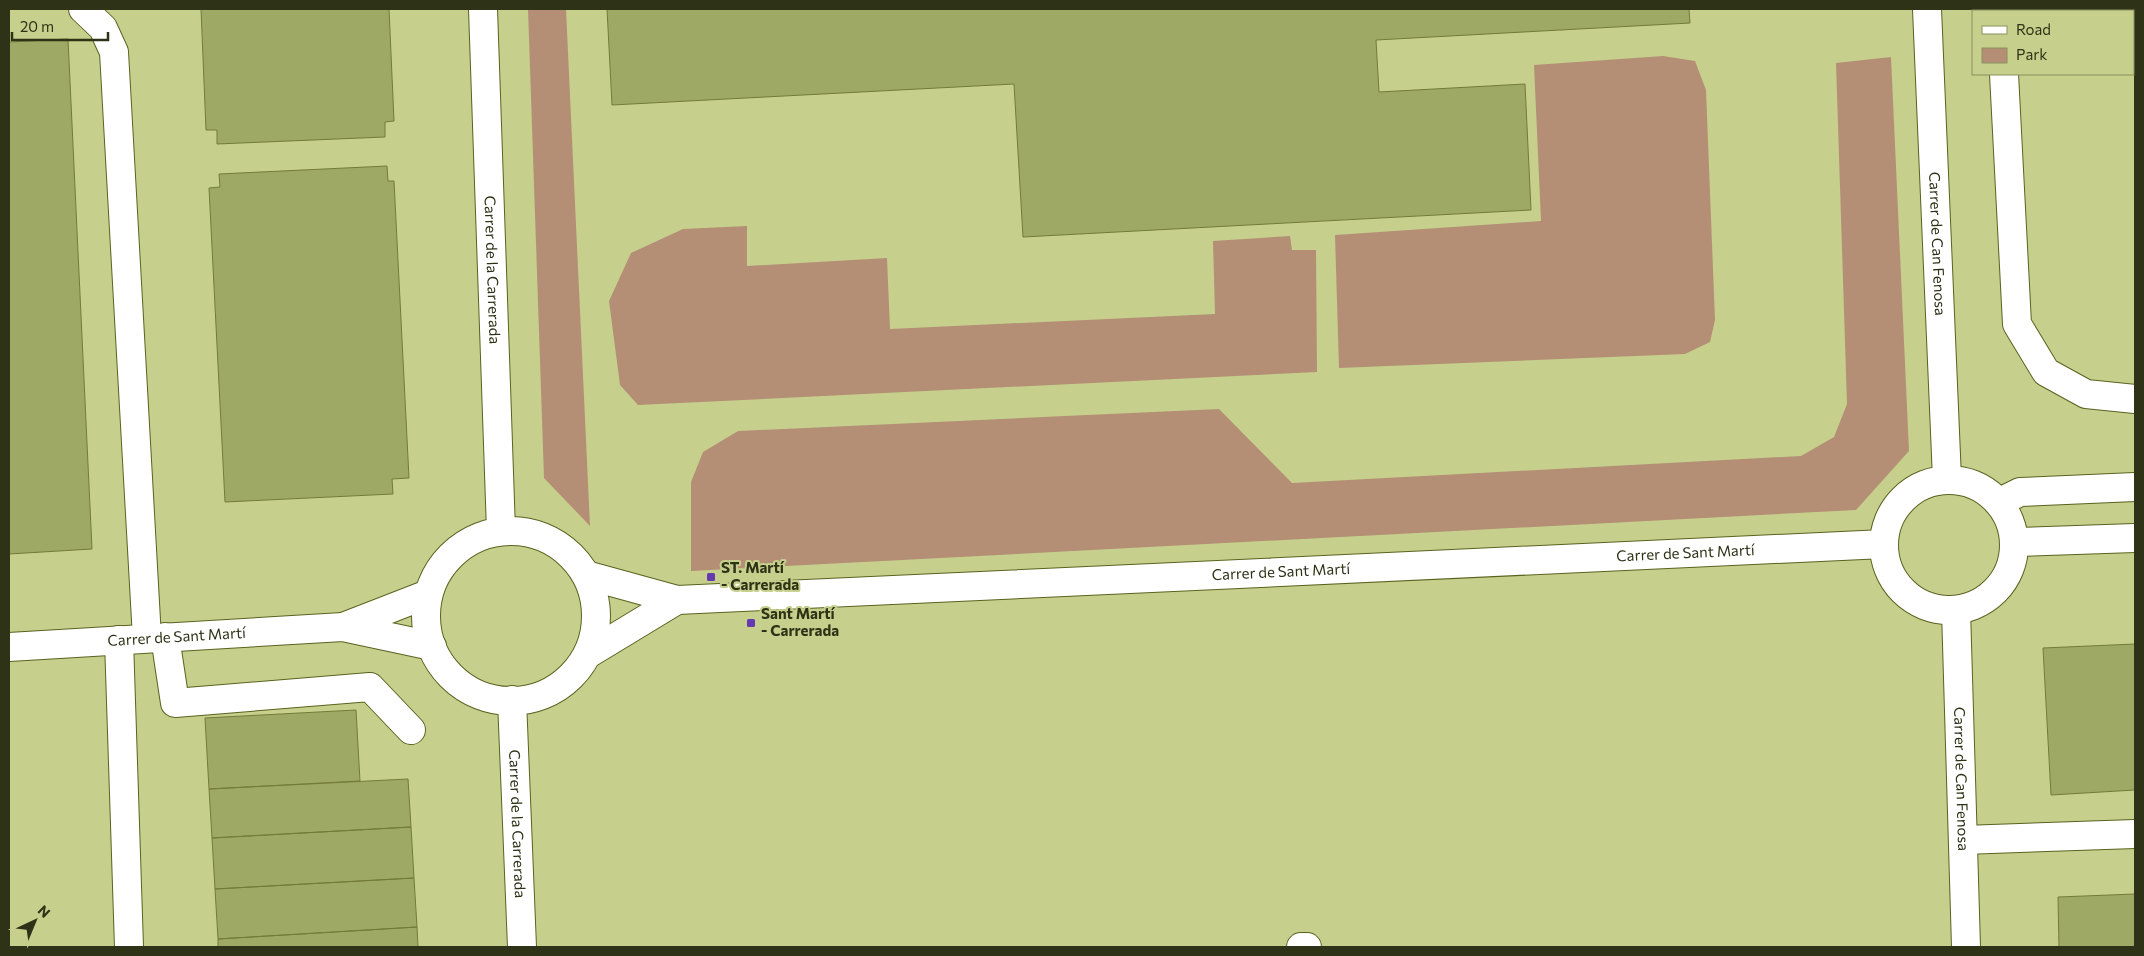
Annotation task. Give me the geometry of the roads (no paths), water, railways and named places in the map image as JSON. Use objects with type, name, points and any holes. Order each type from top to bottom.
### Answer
[{"type":"street","points":[[83,9],[103,28],[114,52],[156,638],[174,703],[370,687],[412,730]]},
{"type":"street","name":"Carrer de la Carrerada","points":[[483,9],[501,531]]},
{"type":"street","name":"Carrer de Can Fenosa","points":[[1927,9],[1948,479]]},
{"type":"street","points":[[2004,75],[2016,324],[2046,372],[2086,394],[2135,399]]},
{"type":"street","points":[[1948,479],[1976,484],[2000,502],[2016,542],[2009,575],[1987,599],[1956,610],[1932,608],[1910,597],[1891,574],[1884,544],[1888,522],[1899,502],[1920,485],[1948,479]]},
{"type":"street","points":[[2000,502],[2020,492],[2135,487]]},
{"type":"street","points":[[501,531],[526,532],[550,540],[570,555],[586,575],[595,599],[596,627],[588,654],[571,676],[548,693],[521,701],[494,699],[467,689],[446,671],[432,646],[426,619],[428,594],[439,570],[455,552],[477,538],[501,531]]},
{"type":"street","points":[[2016,542],[2135,538]]},
{"type":"street","name":"Carrer de Sant Martí","points":[[586,575],[677,600],[1884,544]]},
{"type":"street","name":"Carrer de Sant Martí","points":[[344,626],[428,594]]},
{"type":"street","name":"Carrer de Sant Martí","points":[[588,654],[677,600]]},
{"type":"street","name":"Carrer de Can Fenosa","points":[[1956,610],[1966,947]]},
{"type":"street","name":"Carrer de Sant Martí","points":[[9,647],[344,626],[432,646]]},
{"type":"street","points":[[119,640],[128,947]]},
{"type":"street","name":"Carrer de la Carrerada","points":[[512,700],[522,947]]},
{"type":"street","points":[[1963,840],[2135,834]]},
{"type":"street","points":[[1301,947],[1307,947]]},
{"type":"place","name":"ST. Martí - Carrerada","points":[[711,577]]},
{"type":"place","name":"Sant Martí - Carrerada","points":[[751,623]]}]
